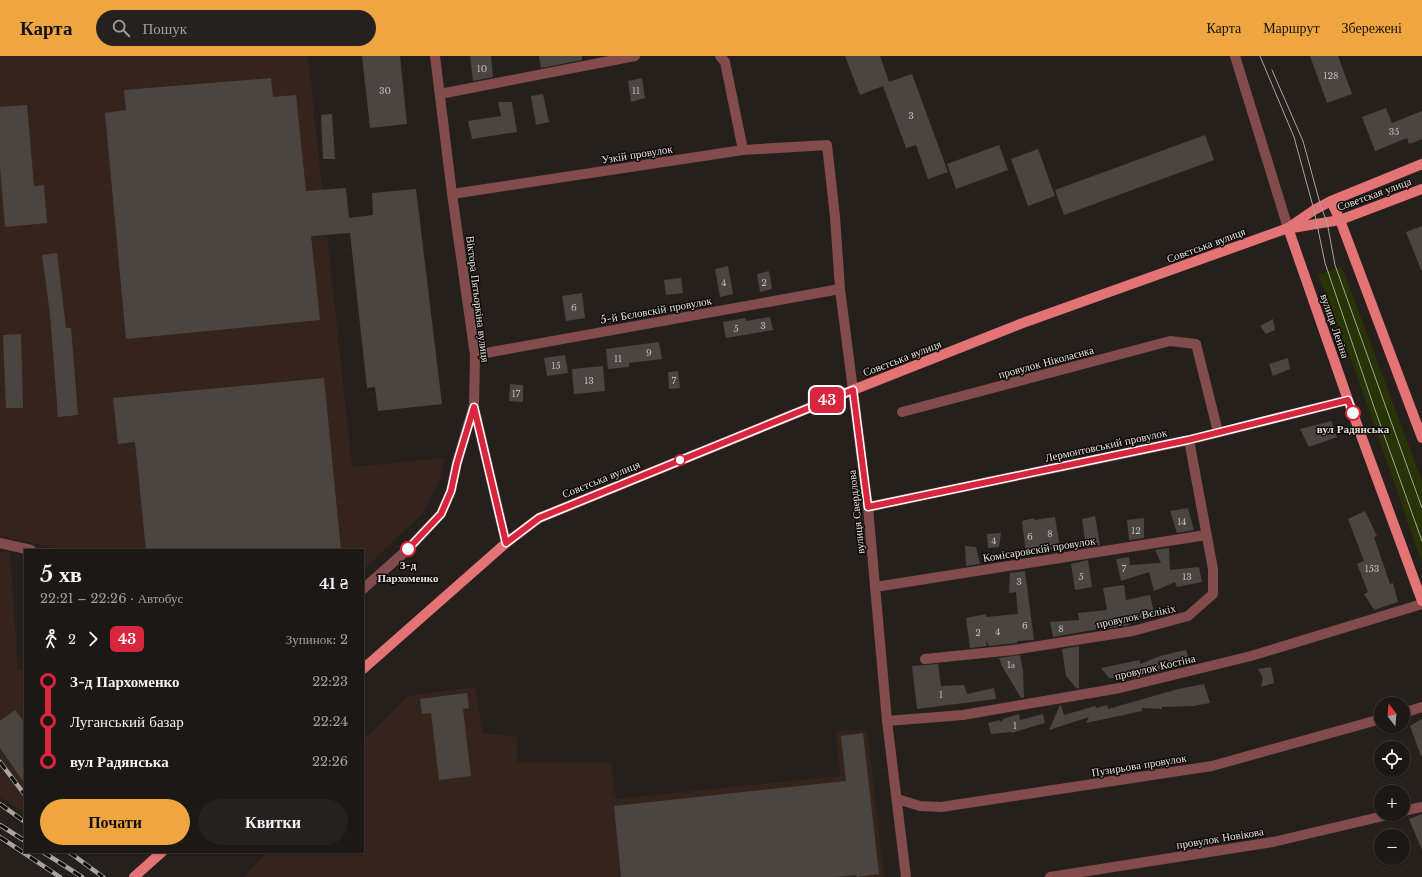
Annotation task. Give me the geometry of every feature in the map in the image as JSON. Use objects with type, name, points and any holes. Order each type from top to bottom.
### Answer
[{"type":"main road","name":"Совєтська вулиця","points":[[364,668],[506,543],[539,518],[853,390],[1020,324],[1288,228],[1330,201],[1422,164]]},
{"type":"main road","name":"Советская улица","points":[[1288,228],[1340,220],[1422,189]]},
{"type":"main road","points":[[1330,201],[1340,220],[1422,438]]},
{"type":"main road","name":"вулиця Леніна","points":[[1288,228],[1348,400],[1422,602]]},
{"type":"main road","points":[[134,877],[161,853]]},
{"type":"street","name":"Віктора Пятьоркіна вулиця","points":[[435,56],[452,194],[475,355],[474,407],[506,543]]},
{"type":"street","points":[[440,94],[635,56]]},
{"type":"street","points":[[720,56],[725,62],[743,150]]},
{"type":"street","name":"вулиця Леніна","points":[[1235,56],[1288,228]]},
{"type":"street","name":"Узкій провулок","points":[[452,194],[743,150],[827,145]]},
{"type":"street","name":"вулиця Свердлова","points":[[827,145],[835,217],[840,289],[868,507],[888,721],[906,877]]},
{"type":"street","name":"5-й Бєловскій провулок","points":[[475,355],[840,289]]},
{"type":"street","name":"провулок Ніколаєнка","points":[[902,412],[1170,341],[1196,344],[1218,432]]},
{"type":"street","name":"Лермонтовський провулок","points":[[868,507],[1188,440],[1348,400]]},
{"type":"street","points":[[364,588],[408,549],[441,514],[451,491],[457,463],[474,407]]},
{"type":"street","name":"провулок Вєлікіх","points":[[925,659],[1013,650],[1133,631],[1188,616],[1213,594],[1213,569],[1188,440]]},
{"type":"street","name":"Комісаровскій провулок","points":[[875,587],[1206,535]]},
{"type":"street","points":[[0,543],[27,549]]},
{"type":"street","name":"провулок Костіна","points":[[888,721],[963,715],[1120,688],[1252,656],[1422,602]]},
{"type":"street","points":[[1410,711],[1422,707]]},
{"type":"street","name":"Пузирьова провулок","points":[[897,799],[920,806],[941,807],[1212,766],[1374,721]]},
{"type":"street","points":[[1410,810],[1422,807]]},
{"type":"street","name":"провулок Новікова","points":[[1050,877],[1273,842],[1374,818]]},
{"type":"shaded area","points":[[0,56],[308,56],[352,467],[444,458],[441,477],[422,514],[364,569],[364,549],[61,549],[0,536]]},
{"type":"shaded area","points":[[0,552],[10,553],[18,670],[24,670],[24,812],[0,797]]},
{"type":"shaded area","points":[[475,687],[483,733],[517,737],[517,762],[611,763],[616,799],[840,776],[836,731],[867,730],[884,877],[243,877],[266,853],[364,853],[364,739],[408,696]]},
{"type":"green space","points":[[1342,267],[1422,481],[1422,563],[1354,367],[1318,275]]},
{"type":"building","points":[[362,56],[400,56],[407,124],[370,128]]},
{"type":"building","points":[[470,56],[491,56],[493,77],[473,81]]},
{"type":"building","points":[[539,56],[582,56],[582,60],[541,68]]},
{"type":"building","points":[[845,56],[880,56],[889,82],[912,74],[948,172],[928,179],[916,145],[906,148],[883,86],[860,95]]},
{"type":"building","points":[[1310,56],[1338,56],[1352,94],[1327,103]]},
{"type":"building","points":[[271,78],[273,97],[296,95],[306,191],[346,188],[349,218],[373,215],[372,193],[416,189],[442,404],[378,411],[375,387],[367,388],[350,233],[311,236],[320,320],[126,339],[105,113],[126,110],[124,90]]},
{"type":"building","points":[[642,78],[645,98],[631,102],[628,81]]},
{"type":"building","points":[[543,94],[549,122],[536,125],[531,96]]},
{"type":"building","points":[[498,102],[512,102],[517,132],[472,139],[468,121],[501,116]]},
{"type":"building","points":[[27,105],[34,186],[44,185],[47,223],[5,227],[0,167],[0,107]]},
{"type":"building","points":[[1386,108],[1392,123],[1422,111],[1422,139],[1409,144],[1407,138],[1375,151],[1362,117]]},
{"type":"building","points":[[332,114],[335,159],[323,159],[321,115]]},
{"type":"building","points":[[1205,135],[1214,160],[1064,215],[1055,190]]},
{"type":"building","points":[[999,145],[1008,170],[956,189],[947,164]]},
{"type":"building","points":[[1038,149],[1055,196],[1028,206],[1011,159]]},
{"type":"building","points":[[1422,226],[1422,270],[1421,270],[1406,232]]},
{"type":"building","points":[[57,253],[66,328],[71,328],[78,415],[58,417],[50,314],[42,255]]},
{"type":"building","points":[[728,266],[733,294],[720,297],[715,269]]},
{"type":"building","points":[[769,271],[772,289],[760,292],[757,274]]},
{"type":"building","points":[[681,278],[683,293],[666,295],[664,280]]},
{"type":"building","points":[[582,293],[585,318],[566,321],[562,296]]},
{"type":"building","points":[[770,317],[773,330],[726,338],[723,322],[745,318],[746,321]]},
{"type":"building","points":[[1273,319],[1275,330],[1266,334],[1260,326]]},
{"type":"building","points":[[21,334],[23,408],[6,408],[3,335]]},
{"type":"building","points":[[659,342],[662,359],[629,363],[629,367],[608,369],[606,349]]},
{"type":"building","points":[[565,355],[568,373],[547,376],[544,358]]},
{"type":"building","points":[[1288,358],[1290,369],[1273,376],[1269,364]]},
{"type":"building","points":[[603,366],[605,391],[574,394],[572,369]]},
{"type":"building","points":[[678,371],[680,388],[669,389],[668,372]]},
{"type":"building","points":[[324,378],[341,549],[146,549],[135,442],[118,444],[113,398]]},
{"type":"building","points":[[510,384],[523,385],[523,402],[509,401]]},
{"type":"building","points":[[1331,421],[1337,437],[1309,447],[1300,429]]},
{"type":"building","points":[[1188,508],[1194,530],[1177,533],[1170,511]]},
{"type":"building","points":[[1365,511],[1377,536],[1374,537],[1390,584],[1393,583],[1398,602],[1374,610],[1364,594],[1368,592],[1357,564],[1364,561],[1348,519]]},
{"type":"building","points":[[1095,516],[1100,545],[1086,547],[1082,519]]},
{"type":"building","points":[[1055,517],[1060,547],[1046,552],[1026,553],[1022,521],[1034,518],[1034,520]]},
{"type":"building","points":[[1144,518],[1144,538],[1129,540],[1127,520]]},
{"type":"building","points":[[1001,533],[999,547],[988,548],[987,534]]},
{"type":"building","points":[[965,546],[976,547],[980,564],[966,566]]},
{"type":"building","points":[[1169,548],[1170,570],[1199,567],[1202,582],[1177,587],[1175,582],[1154,591],[1149,572],[1121,581],[1116,559],[1129,557],[1130,565],[1161,563],[1155,550]]},
{"type":"building","points":[[1088,560],[1092,587],[1075,590],[1071,564]]},
{"type":"building","points":[[1025,571],[1034,640],[1017,641],[1017,643],[989,646],[986,640],[987,646],[970,648],[966,618],[986,614],[986,617],[1018,614],[1016,592],[1009,593],[1010,573]]},
{"type":"building","points":[[1124,585],[1126,600],[1150,595],[1155,617],[1129,621],[1129,625],[1053,637],[1050,622],[1079,620],[1078,613],[1107,610],[1103,588]]},
{"type":"building","points":[[1079,646],[1079,688],[1077,689],[1066,676],[1062,649]]},
{"type":"building","points":[[1186,650],[1190,662],[1134,678],[1109,678],[1101,668],[1140,660],[1140,664],[1160,656]]},
{"type":"building","points":[[1020,655],[1023,671],[1024,698],[1021,698],[1002,666],[999,658]]},
{"type":"building","points":[[938,664],[941,686],[964,685],[967,694],[994,688],[996,699],[917,709],[912,666]]},
{"type":"building","points":[[1271,667],[1274,683],[1261,687],[1263,678],[1258,669]]},
{"type":"building","points":[[1204,684],[1210,703],[1193,706],[1162,707],[1162,709],[1142,708],[1142,711],[1086,723],[1089,717],[1049,730],[1060,705],[1064,715],[1095,706],[1096,708],[1107,705],[1108,709],[1178,689]]},
{"type":"building","points":[[467,693],[469,708],[463,709],[471,776],[439,780],[431,713],[422,714],[420,699]]},
{"type":"building","points":[[15,710],[24,722],[24,783],[0,748],[0,721]]},
{"type":"building","points":[[1019,714],[1020,720],[1043,714],[1045,723],[1011,733],[991,734],[988,723],[1000,720],[1001,723],[1003,719]]},
{"type":"building","points":[[1422,719],[1421,756],[1410,726]]},
{"type":"building","points":[[863,733],[879,874],[857,877],[856,875],[833,877],[621,877],[614,806],[846,781],[841,736]]},
{"type":"building","points":[[1422,814],[1422,850],[1410,821],[1410,819]]},
{"type":"tram line","points":[[1260,56],[1294,137],[1314,210],[1325,263],[1422,541]]},
{"type":"tram line","points":[[1272,70],[1303,141],[1321,207],[1327,222],[1335,265],[1422,508]]},
{"type":"railway","points":[[0,762],[24,794]]},
{"type":"railway","points":[[0,804],[24,821]]},
{"type":"railway","points":[[0,825],[24,840]]},
{"type":"railway","points":[[0,837],[60,877]]},
{"type":"railway","points":[[45,853],[82,877]]},
{"type":"railway","points":[[70,853],[103,877]]},
{"type":"bus line","name":"43","points":[[408,549],[441,514],[451,491],[457,463],[474,407],[506,543],[539,518],[853,390],[868,507],[1188,440],[1348,400],[1353,413]]},
{"type":"place","name":"вул Радянська","points":[[1353,413]]},
{"type":"place","name":"З-д Пархоменко","points":[[408,549]]}]
